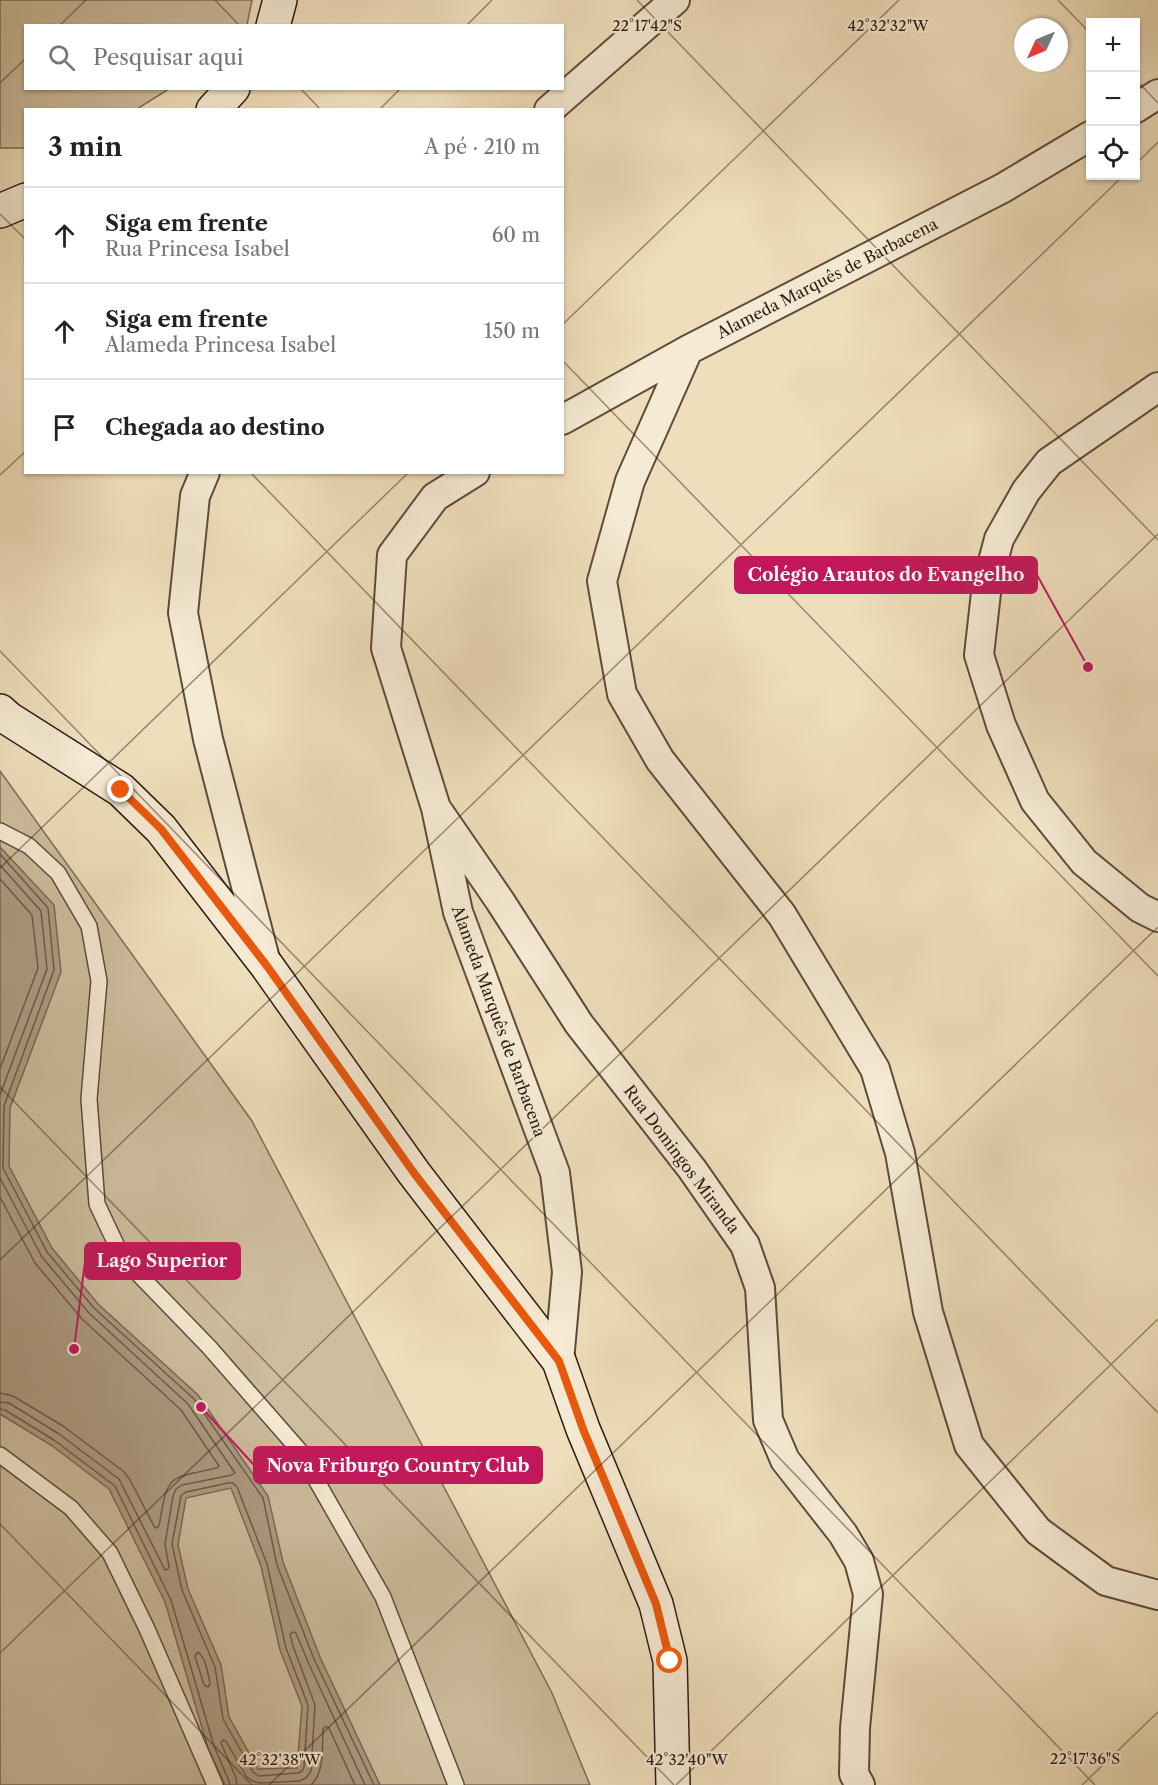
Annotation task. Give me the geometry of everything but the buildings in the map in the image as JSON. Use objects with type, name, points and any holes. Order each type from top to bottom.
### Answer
[{"type":"street","points":[[274,24],[280,0]]},
{"type":"street","points":[[551,108],[675,0]]},
{"type":"street","points":[[216,108],[231,90]]},
{"type":"street","points":[[1140,105],[1158,94]]},
{"type":"street","name":"Alameda Marquês de Barbacena","points":[[564,419],[688,350],[1003,188],[1086,138]]},
{"type":"street","points":[[0,211],[24,201]]},
{"type":"street","points":[[688,350],[630,482],[602,581],[622,694],[660,760],[782,915],[874,1069],[900,1153],[928,1312],[969,1445],[1038,1531],[1106,1581],[1158,1594]]},
{"type":"street","points":[[1158,387],[1049,462],[1026,491],[999,539],[987,584],[979,655],[1001,725],[1035,801],[1084,861],[1140,908],[1158,917]]},
{"type":"street","points":[[205,474],[195,496],[183,612],[207,739],[267,966]]},
{"type":"street","name":"Alameda Marquês de Barbacena","points":[[473,474],[435,497],[392,555],[386,648],[436,808],[458,912],[555,1173],[567,1272],[559,1361]]},
{"type":"street","points":[[0,711],[121,790],[161,829],[267,966],[414,1173],[559,1361],[583,1429],[656,1604],[670,1661],[673,1785]]},
{"type":"street","name":"Rua Domingos Miranda","points":[[436,808],[500,901],[579,1024],[692,1169],[745,1245],[760,1288],[768,1420],[785,1460],[843,1534],[859,1561],[868,1594],[855,1728],[854,1774],[860,1785]]},
{"type":"lane","points":[[0,831],[29,846],[58,873],[89,926],[99,981],[89,1099],[97,1204],[122,1257],[208,1347],[299,1450],[382,1597],[456,1785]]},
{"type":"lane","points":[[0,1455],[71,1508],[110,1553],[147,1629],[215,1785]]},
{"type":"shaded area","points":[[0,0],[252,0],[247,24],[24,24],[24,90],[167,90],[139,108],[24,108],[24,148],[0,148]]},
{"type":"shaded area","points":[[0,771],[252,1121],[552,1693],[590,1785],[0,1785]]},
{"type":"water","points":[[0,847],[54,905],[61,972],[10,1108],[9,1166],[52,1248],[98,1304],[198,1395],[268,1496],[283,1562],[320,1657],[380,1785],[225,1785],[208,1748],[165,1602],[109,1489],[51,1445],[0,1414]],"holes":[[[231,1488],[261,1566],[280,1650],[302,1706],[297,1768],[258,1769],[229,1717],[221,1665],[188,1589],[178,1545],[186,1498]]]},
{"type":"place","name":"Colégio Arautos do Evangelho","points":[[1088,667]]},
{"type":"place","name":"Lago Superior","points":[[74,1349]]},
{"type":"place","name":"Nova Friburgo Country Club","points":[[201,1407]]},
{"type":"route","points":[[121,790],[161,829],[267,966],[414,1173],[559,1361],[583,1429],[656,1604],[670,1661]]}]
